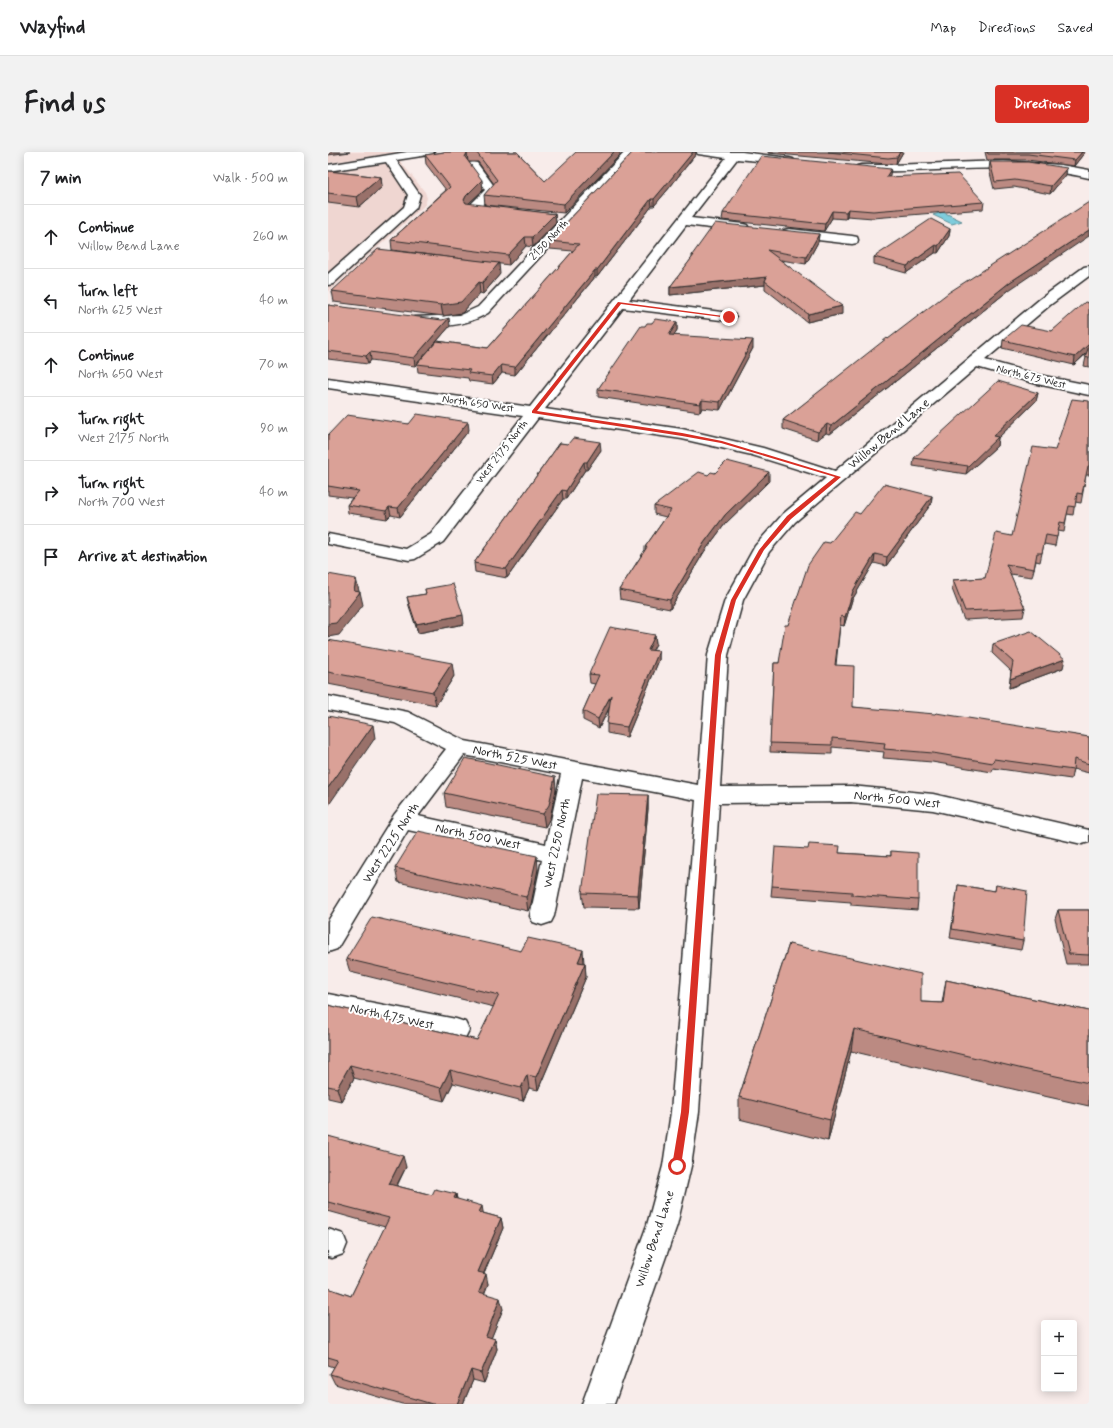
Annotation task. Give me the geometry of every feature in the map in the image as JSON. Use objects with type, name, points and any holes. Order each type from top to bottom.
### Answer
[{"type":"street","points":[[328,168],[428,152]]},
{"type":"street","name":"2150 North","points":[[404,318],[443,322],[468,318],[483,310],[631,152]]},
{"type":"street","points":[[702,152],[735,154],[800,162]]},
{"type":"street","name":"West 2175 North","points":[[328,539],[409,555],[437,538],[735,154]]},
{"type":"street","points":[[936,155],[938,161],[943,167]]},
{"type":"street","points":[[328,281],[410,208],[414,195],[389,158]]},
{"type":"street","points":[[852,168],[887,170],[1027,164],[1089,174]]},
{"type":"street","points":[[473,165],[491,190],[472,209],[487,210]]},
{"type":"street","points":[[554,218],[568,219]]},
{"type":"street","points":[[683,221],[752,229]]},
{"type":"street","points":[[775,231],[852,240]]},
{"type":"street","points":[[362,252],[377,254]]},
{"type":"street","points":[[504,269],[520,271]]},
{"type":"street","name":"Willow Bend Lane","points":[[598,1404],[662,1225],[677,1166],[685,1112],[718,655],[734,600],[761,550],[789,518],[1045,302],[1085,277]]},
{"type":"street","points":[[620,303],[729,317]]},
{"type":"street","name":"North 675 West","points":[[974,362],[1036,379],[1089,390]]},
{"type":"street","name":"North 650 West","points":[[328,383],[682,434],[722,442],[838,477]]},
{"type":"street","name":"North 525 West","points":[[328,703],[401,717],[459,747],[709,795]]},
{"type":"street","name":"West 2225 North","points":[[328,942],[402,821],[459,747]]},
{"type":"street","name":"West 2250 North","points":[[542,916],[573,769]]},
{"type":"street","name":"North 500 West","points":[[709,795],[851,794],[933,802],[1082,836]]},
{"type":"street","name":"North 500 West","points":[[402,821],[555,854]]},
{"type":"street","name":"North 475 West","points":[[328,1004],[456,1030]]},
{"type":"shaded area","points":[[328,152],[400,152],[328,163]]},
{"type":"shaded area","points":[[400,161],[425,192],[427,198],[425,205],[328,292],[328,172]]},
{"type":"water","points":[[943,212],[962,221],[952,224],[933,215]]},
{"type":"building","points":[[444,152],[517,152],[545,181],[576,152],[614,152],[564,204],[484,195],[497,180],[477,153],[467,153],[465,157],[482,180],[466,196],[464,200],[466,203],[555,214],[532,237],[525,237],[508,255],[391,240],[450,187],[425,155]]},
{"type":"building","points":[[633,152],[693,152],[654,199],[651,199],[597,270],[595,270],[515,367],[501,365],[492,376],[468,373],[470,370],[417,364],[437,341],[488,348],[579,244],[549,241]]},
{"type":"building","points":[[828,152],[900,152],[897,157],[888,158]]},
{"type":"building","points":[[987,152],[1082,152],[1075,160],[1028,154],[988,154]]},
{"type":"building","points":[[761,156],[891,169],[886,177],[958,174],[984,202],[873,211],[848,209],[846,212],[832,211],[825,224],[723,213]]},
{"type":"building","points":[[990,162],[1028,162],[1067,168],[1051,186],[1015,180],[995,182]]},
{"type":"building","points":[[328,171],[381,177],[357,197],[328,193]]},
{"type":"building","points":[[1089,202],[1089,230],[1010,282],[831,426],[827,424],[818,432],[783,420],[887,338],[888,339],[948,293]]},
{"type":"building","points":[[931,219],[950,229],[938,246],[936,245],[907,266],[874,257]]},
{"type":"building","points":[[715,223],[819,234],[806,257],[767,250],[842,306],[808,314],[765,281],[767,277],[670,287],[694,255],[692,255]]},
{"type":"building","points":[[378,249],[499,263],[482,283],[479,282],[461,302],[441,305],[332,291]]},
{"type":"building","points":[[1085,302],[1089,303],[1089,344],[1075,357],[1003,340],[1021,325],[1052,331]]},
{"type":"building","points":[[328,305],[442,320],[449,318],[414,358],[370,352],[366,356],[328,351]]},
{"type":"building","points":[[655,319],[677,322],[669,335],[753,340],[720,402],[702,400],[700,404],[598,389],[641,326],[645,326],[647,323],[652,323]]},
{"type":"building","points":[[1089,346],[1089,358],[1085,357]]},
{"type":"building","points":[[998,381],[1038,393],[993,436],[998,437],[968,466],[914,458]]},
{"type":"building","points":[[1072,399],[1089,401],[1089,466],[1082,494],[1077,493],[1075,507],[1069,506],[1065,523],[1060,522],[1057,537],[1046,535],[1042,553],[1037,553],[1034,569],[1006,564],[1025,608],[965,611],[953,580],[985,578],[996,533],[1012,536],[1033,447],[1055,450]]},
{"type":"building","points":[[417,414],[468,422],[398,508],[389,507],[386,511],[347,505],[359,491],[328,486],[328,435],[347,415],[409,424]]},
{"type":"building","points":[[573,438],[600,442],[587,462],[584,462],[566,491],[562,490],[506,569],[474,563],[560,443],[568,444]]},
{"type":"building","points":[[727,461],[769,472],[725,515],[704,543],[670,600],[619,590],[647,547],[645,547],[671,510],[654,506],[699,472],[708,475],[711,472],[715,473]]},
{"type":"building","points":[[884,484],[932,496],[887,557],[875,554],[853,591],[845,617],[841,616],[835,665],[854,666],[853,707],[936,713],[1089,737],[1089,764],[1074,759],[1073,770],[994,759],[993,763],[933,753],[884,749],[885,743],[832,738],[832,745],[770,743],[774,663],[779,663],[785,625],[788,625],[808,565],[824,542],[830,543],[855,512],[860,514]]},
{"type":"building","points":[[328,574],[356,579],[354,591],[360,592],[336,623],[328,624]]},
{"type":"building","points":[[453,584],[463,615],[416,624],[407,597],[426,594],[425,589]]},
{"type":"building","points":[[610,627],[655,635],[648,650],[659,651],[627,727],[607,724],[611,695],[598,719],[583,711],[599,675],[589,674]]},
{"type":"building","points":[[1031,631],[1065,659],[1010,679],[1013,662],[993,644]]},
{"type":"building","points":[[328,640],[452,663],[433,692],[328,672]]},
{"type":"building","points":[[328,716],[373,725],[328,788]]},
{"type":"building","points":[[465,758],[555,777],[549,805],[543,814],[444,793]]},
{"type":"building","points":[[596,794],[648,795],[638,895],[582,893]]},
{"type":"building","points":[[418,831],[537,856],[529,891],[526,897],[395,868]]},
{"type":"building","points":[[809,844],[840,846],[839,853],[891,856],[891,851],[918,853],[918,900],[852,895],[852,892],[772,886],[775,847],[808,849]]},
{"type":"building","points":[[958,885],[995,891],[996,885],[1027,891],[1023,941],[952,929]]},
{"type":"building","points":[[1058,910],[1089,910],[1089,955],[1069,954]]},
{"type":"building","points":[[372,917],[521,951],[528,938],[583,950],[578,962],[585,963],[536,1077],[527,1075],[521,1088],[450,1070],[441,1088],[350,1065],[337,1088],[328,1086],[328,1005],[477,1040],[499,995],[346,959]]},
{"type":"building","points":[[789,944],[921,974],[921,1002],[943,1003],[946,980],[1089,1011],[1089,1083],[854,1029],[830,1120],[739,1097]]},
{"type":"building","points":[[328,1136],[403,1156],[389,1184],[432,1195],[435,1189],[456,1194],[454,1198],[482,1206],[479,1212],[501,1218],[478,1272],[486,1274],[479,1292],[500,1298],[486,1336],[495,1339],[481,1373],[471,1370],[457,1404],[432,1404],[330,1374],[338,1360],[328,1357],[328,1288],[351,1296],[389,1218],[328,1202]]},
{"type":"route","points":[[677,1166],[685,1112],[718,655],[734,600],[761,550],[789,518],[838,477],[722,442],[682,434],[534,412],[620,303],[729,317]]}]
